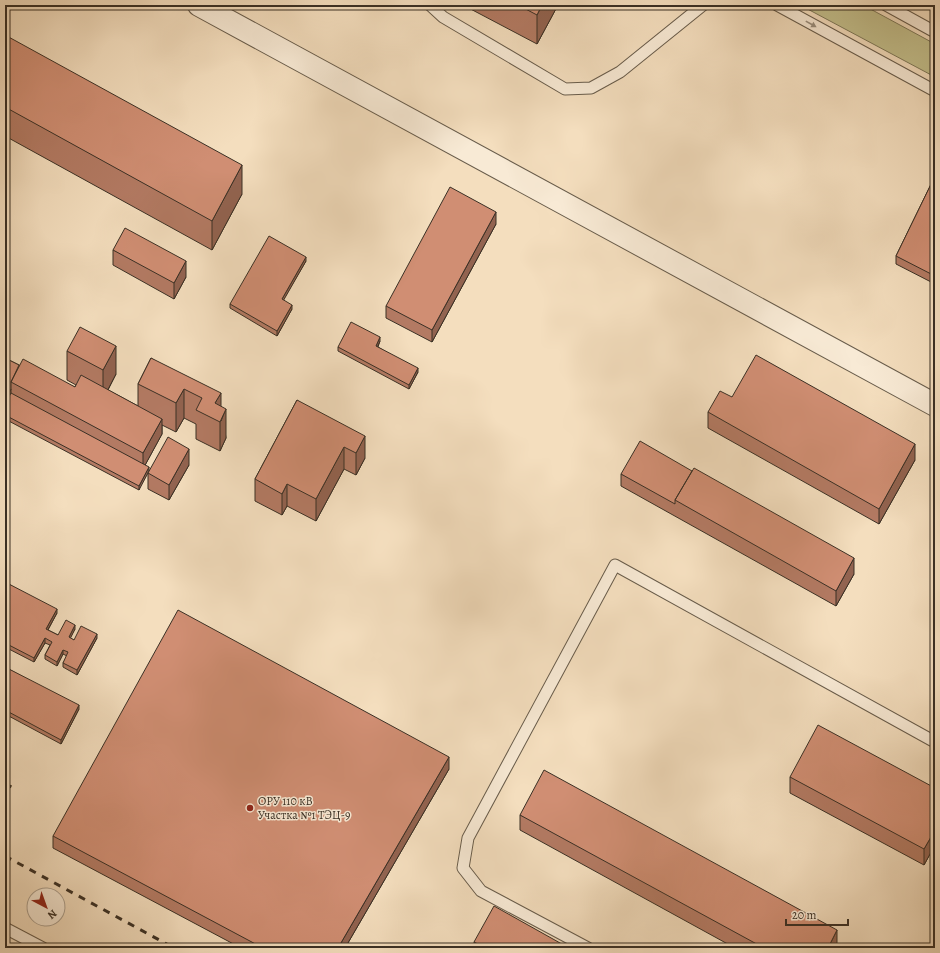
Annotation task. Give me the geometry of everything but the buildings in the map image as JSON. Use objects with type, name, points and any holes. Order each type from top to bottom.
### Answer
[{"type":"street","points":[[199,5],[935,405]]},
{"type":"lane","points":[[430,5],[443,17],[565,89],[591,88],[620,72],[703,5]]},
{"type":"lane","points":[[777,5],[935,91]]},
{"type":"lane","points":[[886,5],[935,32]]},
{"type":"lane","points":[[588,948],[481,892],[463,868],[468,838],[615,565],[935,742]]},
{"type":"lane","points":[[5,928],[43,948]]},
{"type":"shaded area","points":[[800,5],[863,5],[935,44],[935,77]]},
{"type":"railway","points":[[5,784],[14,788]]},
{"type":"railway","points":[[5,856],[174,948]]},
{"type":"place","name":"ОРУ 110 кВ Участка №1 ТЭЦ-9","points":[[250,808]]}]
